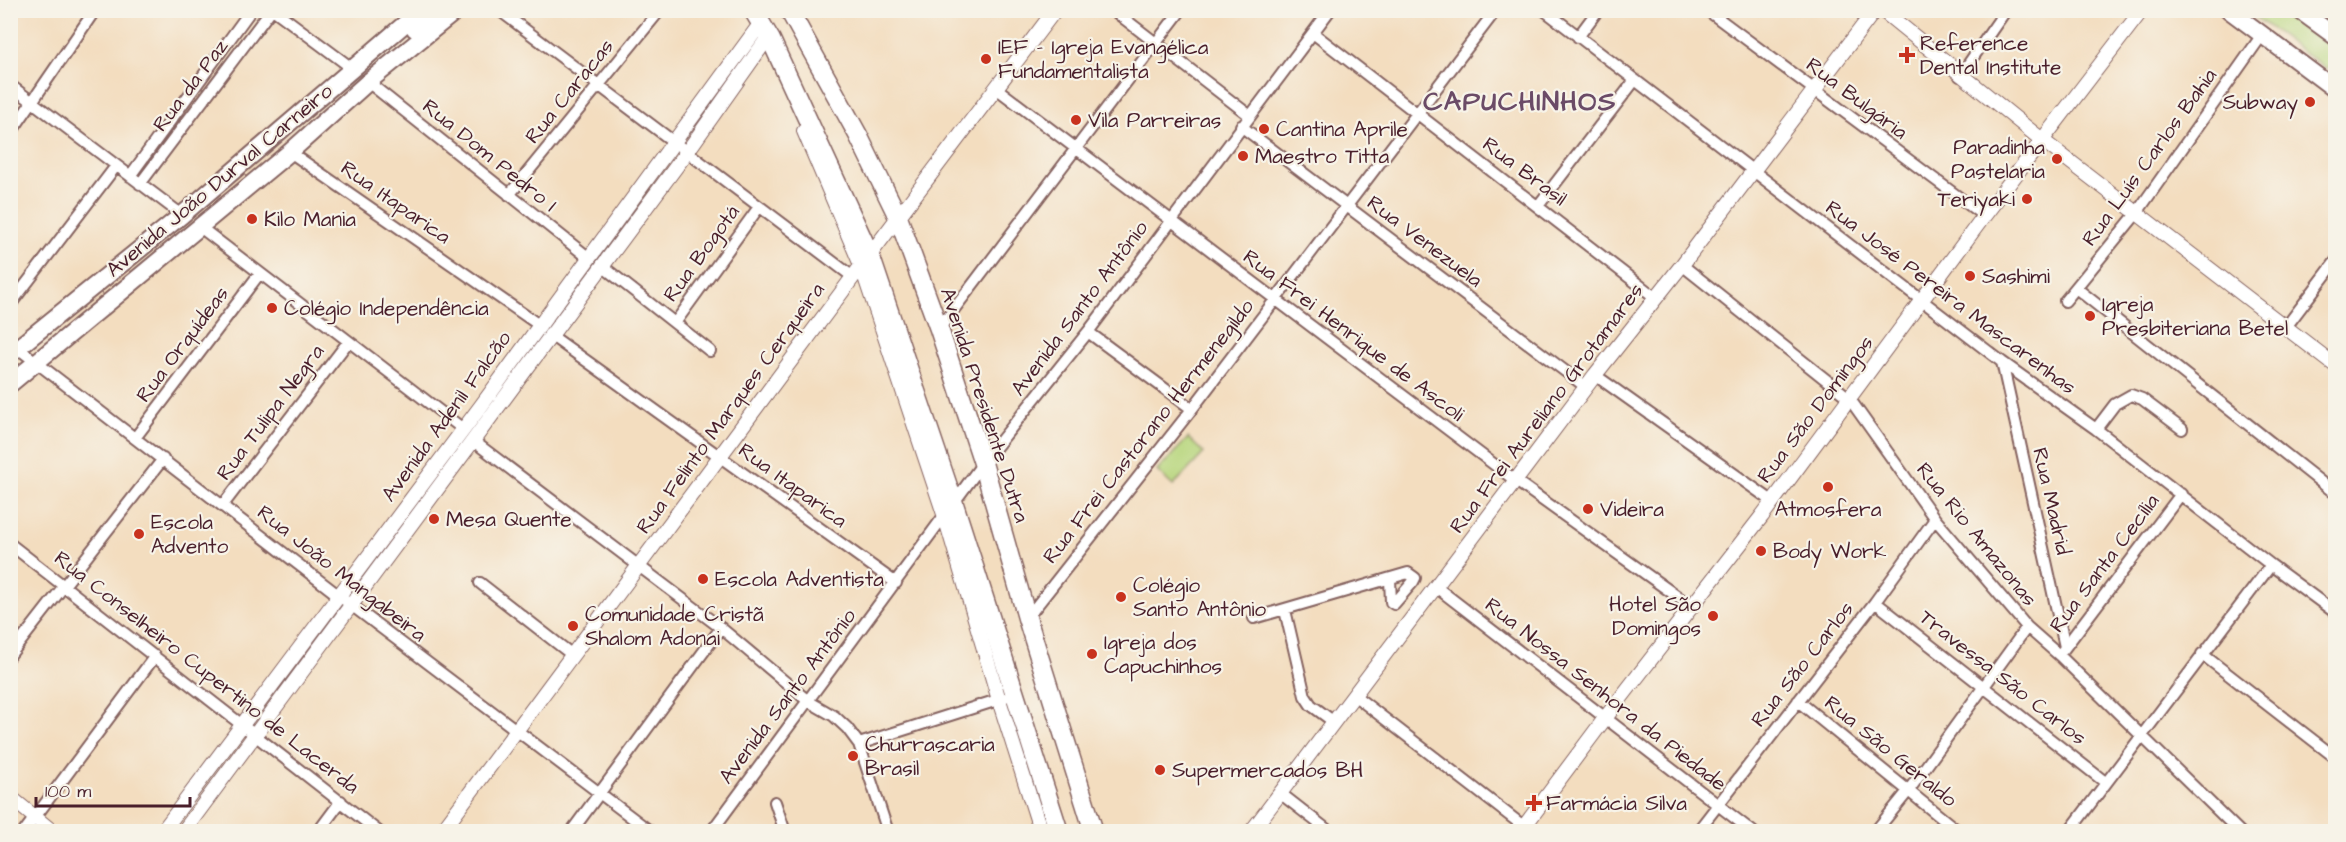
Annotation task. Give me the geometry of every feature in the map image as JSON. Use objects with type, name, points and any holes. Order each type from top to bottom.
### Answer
[{"type":"highway","name":"Avenida Presidente Dutra","points":[[789,10],[858,135],[898,217],[939,328],[983,463],[1027,618],[1094,831]]},
{"type":"highway","points":[[763,28],[866,260],[949,510],[1007,698],[1029,763],[1059,831]]},
{"type":"main road","name":"Avenida João Durval Carneiro","points":[[13,348],[182,215],[421,10]]},
{"type":"main road","points":[[353,69],[373,64],[437,10]]},
{"type":"main road","name":"Avenida João Durval Carneiro","points":[[10,384],[290,152],[368,82],[457,10]]},
{"type":"main road","points":[[2229,10],[2336,90]]},
{"type":"main road","points":[[2299,10],[2336,37]]},
{"type":"main road","points":[[368,82],[373,64]]},
{"type":"street","points":[[10,134],[95,10]]},
{"type":"street","name":"Rua da Paz","points":[[130,176],[250,10]]},
{"type":"street","points":[[273,10],[353,69]]},
{"type":"street","name":"Rua da Paz","points":[[140,184],[273,10]]},
{"type":"street","points":[[499,10],[853,277]]},
{"type":"street","name":"Rua Caracas","points":[[509,195],[660,10]]},
{"type":"street","name":"Rua Felinto Marques Cerqueira","points":[[441,831],[571,654],[639,567],[853,277],[1055,10]]},
{"type":"street","points":[[1113,10],[1249,115]]},
{"type":"street","points":[[939,328],[1181,10]]},
{"type":"street","name":"Rua Frei Castorano Hermenegildo","points":[[1027,618],[1192,410],[1496,10]]},
{"type":"street","name":"Rua José Pereira Mascarenhas","points":[[1545,10],[2002,363],[2096,429],[2271,566],[2336,613]]},
{"type":"street","points":[[1578,36],[1598,10]]},
{"type":"street","name":"Rua Bulgária","points":[[1707,10],[1984,216]]},
{"type":"street","name":"Rua Frei Aureliano Grotamares","points":[[1251,831],[1595,375],[1682,265],[1875,10]]},
{"type":"street","points":[[1882,10],[1960,76],[2336,366]]},
{"type":"street","points":[[1960,76],[2006,10]]},
{"type":"street","name":"Rua São Domingos","points":[[1525,830],[1606,717],[1692,607],[1984,216],[2142,10]]},
{"type":"street","name":"Avenida Santo Antônio","points":[[711,831],[983,463],[1088,332],[1249,115],[1313,33],[1324,12]]},
{"type":"street","name":"Avenida Adenil Falcão","points":[[162,831],[338,595],[424,493],[468,435],[681,148],[763,28]]},
{"type":"street","name":"Rua Brasil","points":[[1313,33],[1656,298]]},
{"type":"street","name":"Rua Luís Carlos Bahia","points":[[2065,301],[2136,214],[2262,35]]},
{"type":"street","points":[[226,42],[239,53]]},
{"type":"street","points":[[1539,206],[1635,80]]},
{"type":"street","name":"Rua Dom Pedro I","points":[[368,82],[710,351]]},
{"type":"street","points":[[10,85],[182,215]]},
{"type":"street","name":"Rua Frei Henrique de Ascoli","points":[[996,88],[1516,481],[1692,607]]},
{"type":"street","name":"Rua Venezuela","points":[[1241,126],[1586,387]]},
{"type":"street","name":"Rua Itaparica","points":[[290,152],[544,330],[896,583]]},
{"type":"street","points":[[10,305],[116,166]]},
{"type":"street","name":"Rua Bogotá","points":[[675,323],[759,207]]},
{"type":"street","points":[[200,227],[721,628],[808,701],[834,716],[859,744],[888,831]]},
{"type":"street","points":[[2286,327],[2336,261]]},
{"type":"street","name":"Rua Rio Amazonas","points":[[1682,265],[1849,399],[1935,519],[2027,627],[2062,651],[2142,735],[2240,831]]},
{"type":"street","name":"Rua Orquídeas","points":[[135,438],[260,273]]},
{"type":"street","points":[[2076,288],[2336,494]]},
{"type":"street","points":[[1088,332],[1192,410]]},
{"type":"street","name":"Rua Tulipa Negra","points":[[223,505],[348,342]]},
{"type":"street","name":"Rua João Mangabeira","points":[[13,348],[37,362],[338,595],[651,831]]},
{"type":"street","name":"Rua Madrid","points":[[2002,363],[2062,651]]},
{"type":"street","points":[[1595,375],[1772,501]]},
{"type":"street","points":[[2096,429],[2115,404],[2131,395],[2142,399],[2182,429]]},
{"type":"street","points":[[10,655],[163,459]]},
{"type":"street","name":"Avenida Adenil Falcão","points":[[183,831],[350,604],[424,493]]},
{"type":"street","name":"Rua Santa Cecília","points":[[2062,651],[2181,494]]},
{"type":"street","name":"Rua São Carlos","points":[[1697,831],[1875,602],[1935,519]]},
{"type":"street","name":"Rua Conselheiro Cupertino de Lacerda","points":[[10,544],[379,831]]},
{"type":"street","points":[[2069,831],[2271,566]]},
{"type":"street","points":[[1254,618],[1390,579]]},
{"type":"street","points":[[480,584],[571,654]]},
{"type":"street","name":"Rua Nossa Senhora da Piedade","points":[[1436,587],[1753,831]]},
{"type":"street","name":"Travessa São Carlos","points":[[1875,602],[2105,782]]},
{"type":"street","points":[[1285,610],[1305,696],[1311,705],[1334,722]]},
{"type":"street","points":[[1875,831],[1909,790],[2027,627]]},
{"type":"street","points":[[571,831],[721,628]]},
{"type":"street","points":[[2202,654],[2336,758]]},
{"type":"street","points":[[24,831],[155,656]]},
{"type":"street","points":[[1354,695],[1525,830]]},
{"type":"street","points":[[859,744],[1007,698]]},
{"type":"street","name":"Rua São Geraldo","points":[[1798,701],[1959,831]]},
{"type":"street","points":[[1029,763],[1041,831]]},
{"type":"street","points":[[201,780],[214,790]]},
{"type":"street","points":[[1280,794],[1330,831]]},
{"type":"street","points":[[10,797],[53,831]]},
{"type":"street","points":[[318,831],[341,801]]},
{"type":"street","points":[[775,802],[785,831]]},
{"type":"green space","points":[[2247,11],[2286,11],[2335,47],[2335,67],[2326,68]]},
{"type":"green space","points":[[1188,438],[1204,453],[1173,486],[1157,471]]},
{"type":"place","name":"Reference Dental Institute","points":[[1907,55]]},
{"type":"place","name":"IEF - Igreja Evangélica Fundamentalista","points":[[986,59]]},
{"type":"place","name":"Subway","points":[[2310,102]]},
{"type":"place","name":"Vila Parreiras","points":[[1076,120]]},
{"type":"place","name":"Cantina Aprile","points":[[1264,129]]},
{"type":"place","name":"Maestro Titta","points":[[1243,156]]},
{"type":"place","name":"Paradinha Pastelaria","points":[[2057,159]]},
{"type":"place","name":"Teriyaki","points":[[2027,199]]},
{"type":"place","name":"Kilo Mania","points":[[252,219]]},
{"type":"place","name":"Sashimi","points":[[1970,276]]},
{"type":"place","name":"Colégio Independência","points":[[272,308]]},
{"type":"place","name":"Igreja Presbiteriana Betel","points":[[2090,316]]},
{"type":"place","name":"Atmosfera","points":[[1828,487]]},
{"type":"place","name":"Videira","points":[[1588,509]]},
{"type":"place","name":"Mesa Quente","points":[[434,519]]},
{"type":"place","name":"Escola Advento","points":[[139,534]]},
{"type":"place","name":"Body Work","points":[[1761,551]]},
{"type":"place","name":"Escola Adventista","points":[[703,579]]},
{"type":"place","name":"Colégio Santo Antônio","points":[[1121,597]]},
{"type":"place","name":"Hotel São Domingos","points":[[1713,616]]},
{"type":"place","name":"Comunidade Cristã Shalom Adonai","points":[[573,626]]},
{"type":"place","name":"Igreja dos Capuchinhos","points":[[1092,654]]},
{"type":"place","name":"Churrascaria Brasil","points":[[853,756]]},
{"type":"place","name":"Supermercados BH","points":[[1160,770]]},
{"type":"place","name":"Farmácia Silva","points":[[1534,803]]},
{"type":"district","name":"CAPUCHINHOS","points":[[1520,101]]}]
